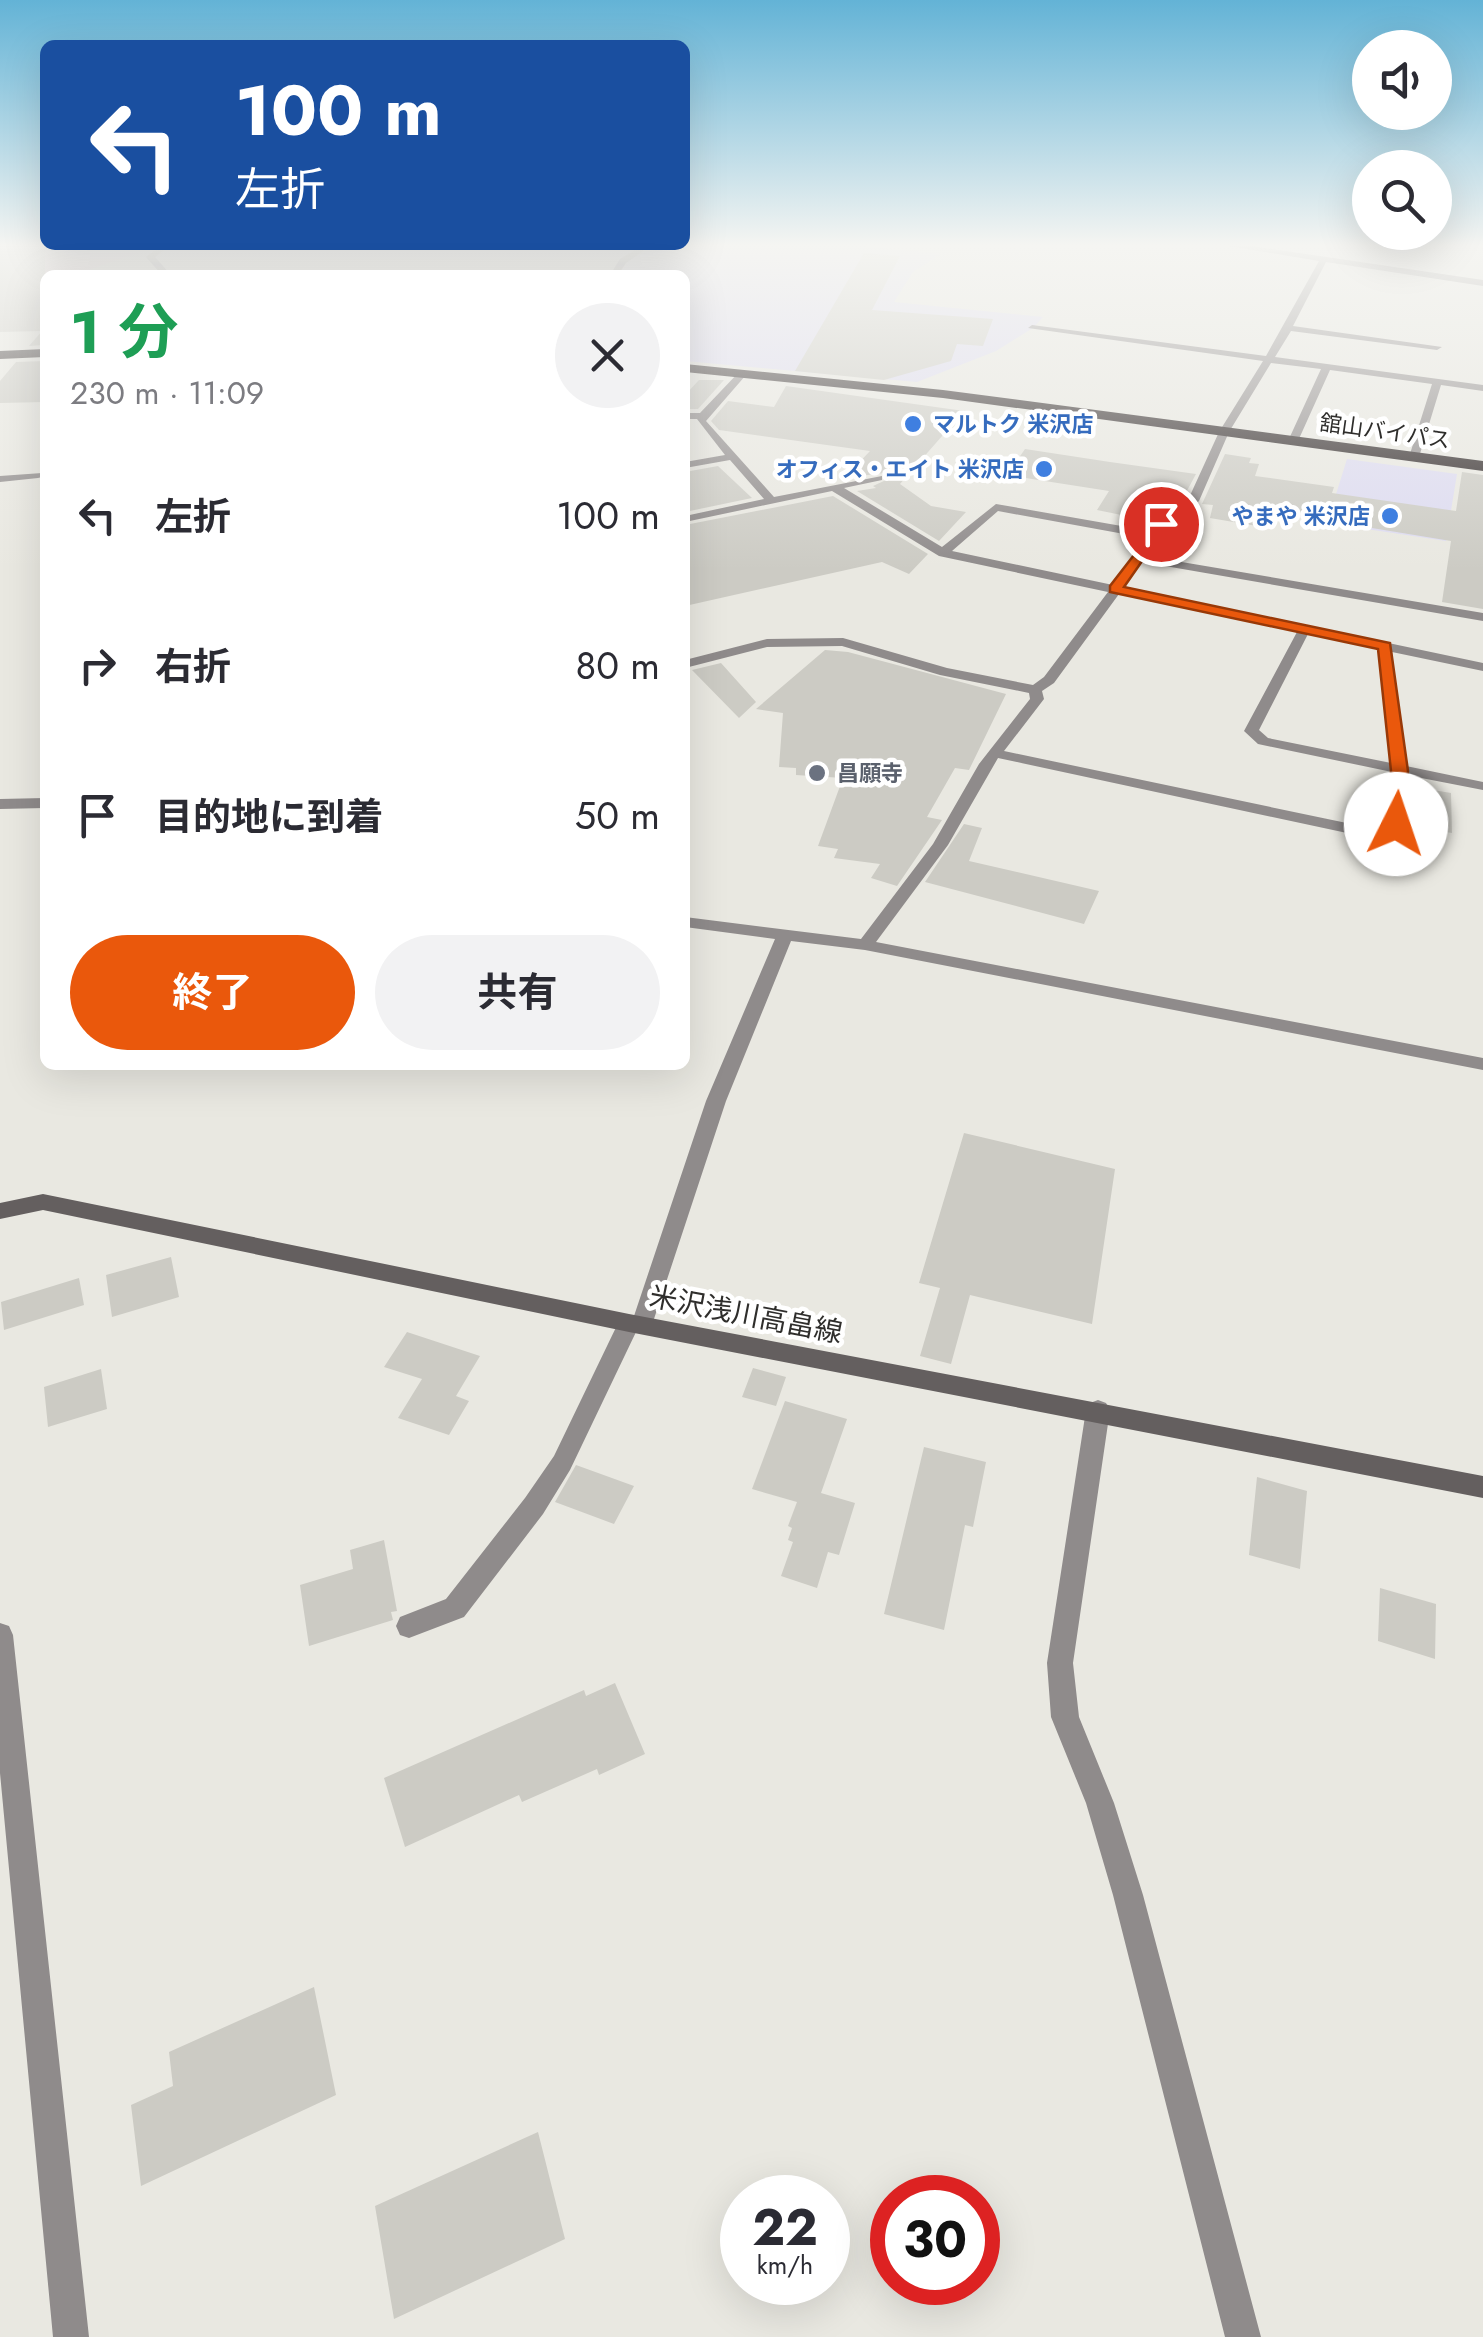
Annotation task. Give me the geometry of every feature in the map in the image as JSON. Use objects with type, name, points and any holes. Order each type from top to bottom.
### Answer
[{"type":"highway","points":[[0,355],[40,353]]},
{"type":"highway","name":"舘山バイパス","points":[[690,368],[942,394],[1483,466]]},
{"type":"main road","name":"米沢浅川高畠線","points":[[0,1211],[43,1202],[636,1324],[1483,1487]]},
{"type":"street","points":[[1209,352],[1483,388]]},
{"type":"street","points":[[690,663],[768,643],[843,642],[945,672],[1035,690],[1049,680],[1139,558],[1150,536],[1193,501],[1224,432],[1273,352]]},
{"type":"street","points":[[1293,441],[1326,368]]},
{"type":"street","points":[[743,373],[701,421],[772,500]]},
{"type":"street","points":[[1414,457],[1437,382]]},
{"type":"street","points":[[690,416],[703,416]]},
{"type":"street","points":[[690,464],[731,457]]},
{"type":"street","points":[[0,479],[38,475]]},
{"type":"street","points":[[690,517],[878,478]]},
{"type":"street","points":[[834,487],[943,553],[1483,666]]},
{"type":"street","points":[[943,553],[996,507],[1150,536]]},
{"type":"street","points":[[1139,558],[1483,617]]},
{"type":"street","points":[[1304,630],[1251,730],[1263,741],[1483,786]]},
{"type":"street","points":[[998,754],[1362,832],[1382,832],[1396,824],[1399,771],[1385,646]]},
{"type":"street","points":[[865,945],[940,846],[984,767],[998,754],[1037,699],[1035,690]]},
{"type":"street","points":[[0,804],[40,803]]},
{"type":"street","points":[[690,923],[865,945],[1483,1064]]},
{"type":"street","points":[[409,1626],[455,1608],[534,1506],[562,1463],[636,1324],[716,1102],[785,935]]},
{"type":"street","points":[[1098,1410],[1060,1663],[1065,1717],[1100,1802],[1128,1896],[1243,2337]]},
{"type":"street","points":[[0,1635],[7,1807],[71,2337]]},
{"type":"shaded area","points":[[690,352],[993,352],[917,382],[690,361]]},
{"type":"shaded area","points":[[1347,459],[1457,474],[1446,541],[1327,523]]},
{"type":"building","points":[[806,352],[954,352],[951,361],[884,380],[795,371]]},
{"type":"building","points":[[40,361],[40,402],[0,403],[0,381],[16,362]]},
{"type":"building","points":[[699,380],[724,380],[698,409],[690,409],[690,390]]},
{"type":"building","points":[[786,386],[964,411],[900,484],[931,506],[966,512],[939,541],[857,491],[876,488],[873,486],[886,480],[884,473],[860,476],[852,470],[870,451],[719,430],[711,421],[728,401],[774,407]]},
{"type":"building","points":[[1025,449],[1196,474],[1182,500],[1153,496],[1141,519],[1097,510],[1109,491],[1007,475]]},
{"type":"building","points":[[1225,454],[1251,458],[1249,463],[1259,464],[1255,476],[1334,487],[1332,493],[1456,511],[1462,472],[1483,475],[1483,609],[1442,602],[1451,541],[1263,510],[1257,526],[1210,518],[1213,505],[1202,504]]},
{"type":"building","points":[[718,466],[752,498],[690,511],[690,471]]},
{"type":"building","points":[[833,496],[928,554],[909,574],[882,562],[690,605],[690,524]]},
{"type":"building","points":[[825,650],[848,652],[1006,694],[969,770],[955,768],[927,817],[942,820],[897,886],[871,878],[880,864],[834,858],[838,849],[818,846],[843,778],[796,775],[796,768],[779,767],[783,713],[756,709]]},
{"type":"building","points":[[721,663],[756,702],[739,718],[692,670]]},
{"type":"building","points":[[1415,787],[1451,793],[1452,833],[1415,827]]},
{"type":"building","points":[[964,824],[982,828],[969,861],[1099,891],[1084,924],[925,882]]},
{"type":"building","points":[[964,1133],[1115,1169],[1092,1324],[970,1295],[951,1364],[920,1356],[940,1288],[919,1283]]},
{"type":"building","points":[[171,1257],[179,1297],[112,1317],[106,1275]]},
{"type":"building","points":[[79,1278],[84,1305],[4,1330],[1,1302]]},
{"type":"building","points":[[407,1332],[480,1356],[456,1396],[469,1401],[449,1435],[398,1418],[422,1379],[384,1367]]},
{"type":"building","points":[[753,1368],[786,1377],[776,1406],[742,1397]]},
{"type":"building","points":[[101,1369],[107,1409],[48,1427],[44,1387]]},
{"type":"building","points":[[785,1401],[847,1419],[821,1493],[855,1503],[839,1555],[828,1552],[817,1588],[781,1576],[793,1542],[788,1540],[792,1528],[788,1526],[797,1502],[752,1489]]},
{"type":"building","points":[[924,1447],[986,1462],[973,1527],[965,1525],[944,1630],[884,1614]]},
{"type":"building","points":[[576,1465],[634,1486],[614,1524],[555,1502]]},
{"type":"building","points":[[1257,1477],[1307,1491],[1300,1569],[1249,1555]]},
{"type":"building","points":[[384,1540],[397,1611],[391,1612],[393,1620],[309,1646],[300,1585],[353,1569],[350,1550]]},
{"type":"building","points":[[1380,1588],[1436,1604],[1435,1659],[1378,1641]]},
{"type":"building","points":[[615,1683],[645,1754],[599,1775],[597,1769],[522,1802],[519,1795],[405,1847],[384,1778],[584,1690],[586,1696]]},
{"type":"building","points":[[314,1987],[336,2095],[141,2186],[131,2105],[173,2086],[169,2052]]},
{"type":"building","points":[[538,2132],[565,2239],[394,2319],[375,2206]]},
{"type":"place","name":"マルトク 米沢店","points":[[913,424]]},
{"type":"place","name":"オフィス・エイト 米沢店","points":[[1044,469]]},
{"type":"place","name":"やまや 米沢店","points":[[1390,516]]},
{"type":"place","name":"昌願寺","points":[[817,773]]},
{"type":"route","points":[[1161,524],[1115,589],[1385,646],[1399,771],[1396,824]]}]
